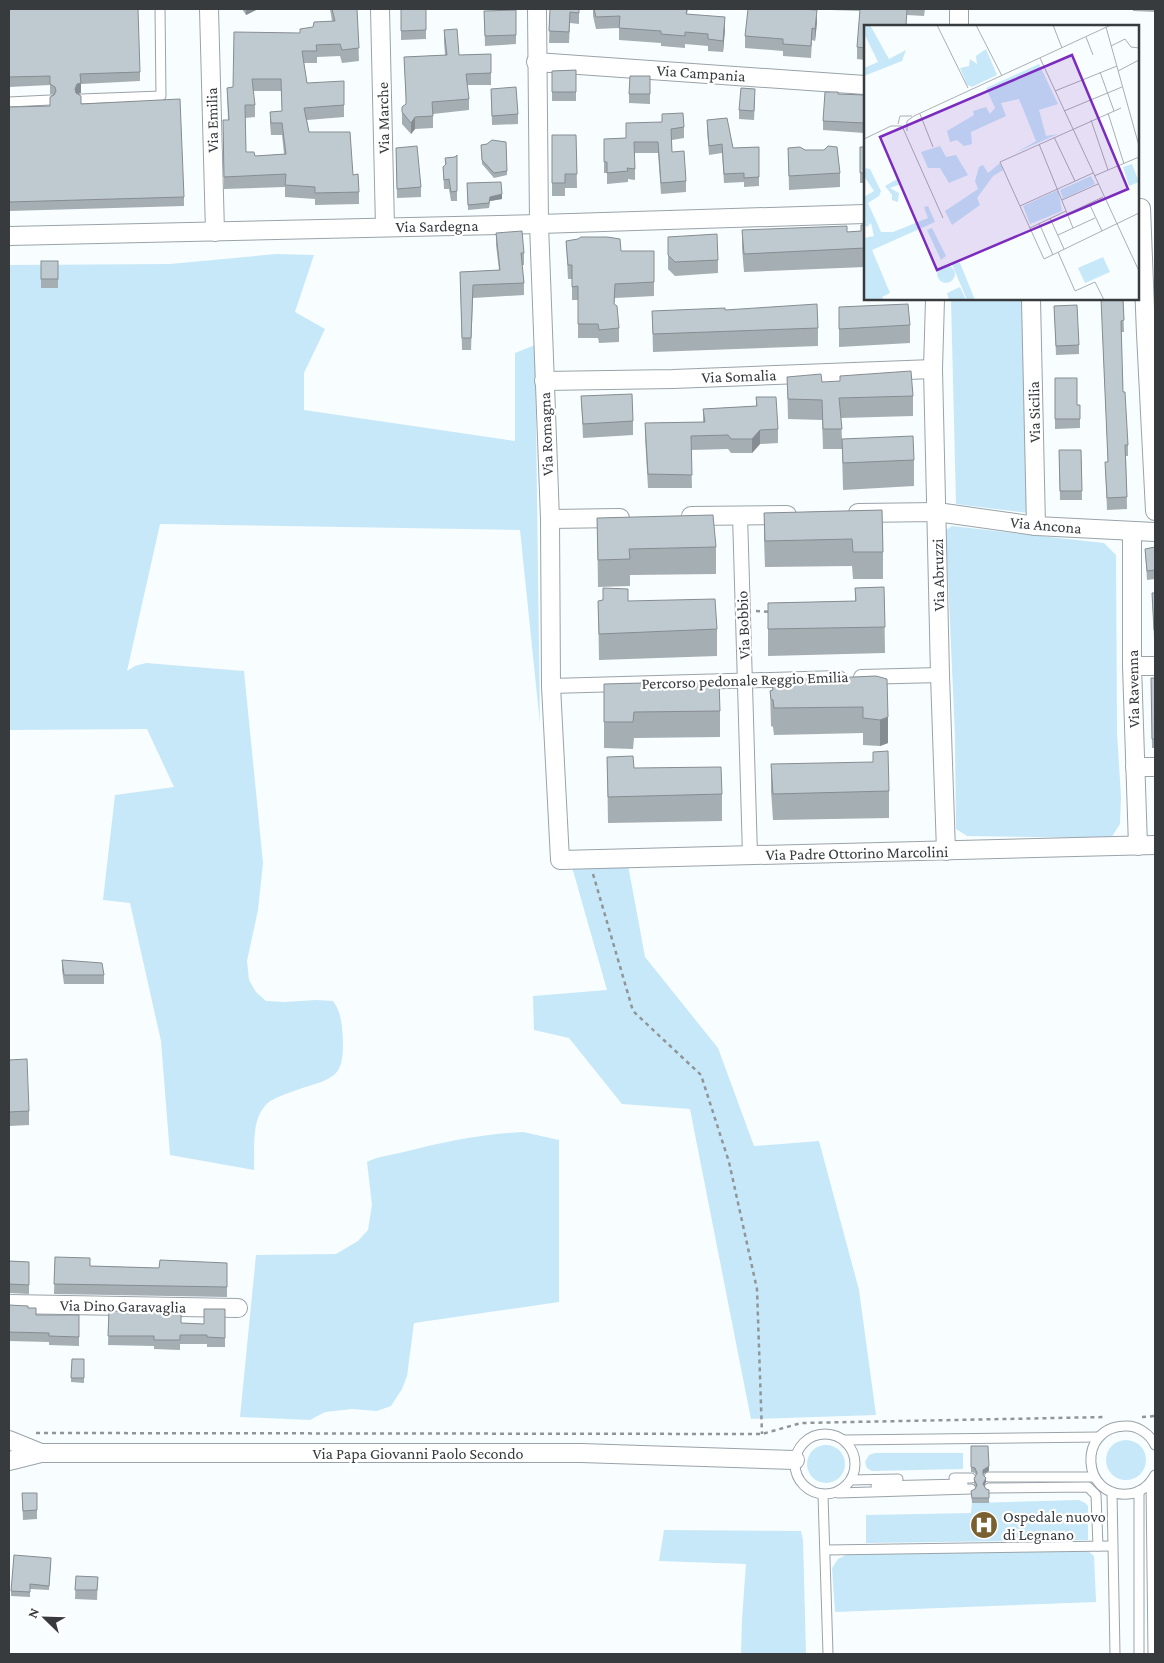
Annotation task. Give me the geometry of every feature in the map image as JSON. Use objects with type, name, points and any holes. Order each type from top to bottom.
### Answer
[{"type":"street","name":"Via Emilia","points":[[209,9],[215,232]]},
{"type":"street","name":"Via Marche","points":[[380,9],[385,227]]},
{"type":"street","name":"Via Romagna","points":[[537,9],[539,231],[550,519],[551,686],[560,860]]},
{"type":"street","points":[[959,9],[959,25]]},
{"type":"street","name":"Via Campania","points":[[536,62],[864,85]]},
{"type":"street","points":[[1145,207],[1155,511]]},
{"type":"street","name":"Via Sardegna","points":[[9,236],[385,227],[539,231],[864,214]]},
{"type":"street","name":"Via Abruzzi","points":[[935,300],[933,369],[946,851]]},
{"type":"street","name":"Via Sicilia","points":[[1031,300],[1036,526]]},
{"type":"street","name":"Via Somalia","points":[[544,381],[673,379],[933,369]]},
{"type":"street","name":"Via Ancona","points":[[845,514],[937,512],[1036,526],[1155,532]]},
{"type":"street","points":[[670,517],[807,514]]},
{"type":"street","name":"Via Bobbio","points":[[740,516],[750,855]]},
{"type":"street","points":[[550,519],[640,517]]},
{"type":"street","name":"Via Ravenna","points":[[1132,532],[1134,767],[1147,845]]},
{"type":"street","points":[[1132,666],[1155,666]]},
{"type":"street","name":"Percorso pedonale Reggio Emilia","points":[[551,686],[940,675]]},
{"type":"street","points":[[1134,767],[1155,767]]},
{"type":"street","name":"Via Padre Ottorino Marcolini","points":[[560,860],[1147,845]]},
{"type":"street","name":"Via Dino Garavaglia","points":[[9,1304],[238,1308]]},
{"type":"street","points":[[9,1440],[41,1453]]},
{"type":"street","points":[[9,1461],[41,1453]]},
{"type":"street","name":"Via Papa Giovanni Paolo Secondo","points":[[41,1453],[581,1453],[795,1460]]},
{"type":"lane","points":[[81,99],[161,96],[160,9]]},
{"type":"lane","points":[[9,102],[50,100]]},
{"type":"lane","points":[[1153,1479],[1139,1491],[1130,1494],[1112,1492],[1096,1479],[1090,1461],[1094,1444],[1099,1437],[1107,1430],[1116,1426],[1127,1425],[1137,1428],[1146,1433],[1155,1445]]},
{"type":"lane","points":[[835,1493],[844,1488],[851,1480],[854,1472],[854,1454],[844,1440],[826,1434],[817,1435],[808,1439],[801,1446],[795,1460],[796,1474],[800,1482],[815,1493],[823,1495],[971,1484]]},
{"type":"lane","points":[[844,1440],[1099,1437]]},
{"type":"lane","points":[[1096,1479],[989,1483],[1088,1486],[1096,1495],[1098,1546]]},
{"type":"lane","points":[[1153,1479],[1153,1654]]},
{"type":"lane","points":[[851,1480],[971,1484]]},
{"type":"lane","points":[[844,1488],[905,1484],[971,1484]]},
{"type":"lane","points":[[1139,1491],[1139,1654]]},
{"type":"lane","points":[[1112,1492],[1115,1654]]},
{"type":"lane","points":[[823,1495],[828,1654]]},
{"type":"lane","points":[[1139,1545],[1154,1545]]},
{"type":"lane","points":[[826,1550],[1112,1546]]},
{"type":"path","points":[[743,617],[754,616],[754,611],[778,613]]},
{"type":"path","points":[[592,858],[594,877],[633,1011],[701,1075],[729,1162],[758,1289],[762,1434]]},
{"type":"path","points":[[1136,1417],[1155,1416]]},
{"type":"path","points":[[33,1432],[762,1434],[801,1422],[1106,1417]]},
{"type":"shaded area","points":[[276,254],[314,255],[295,312],[325,329],[304,373],[304,410],[515,441],[515,353],[535,345],[540,724],[520,530],[160,524],[127,671],[135,666],[146,663],[244,671],[263,863],[258,910],[247,961],[249,980],[256,992],[266,1001],[333,1001],[340,1015],[342,1025],[342,1059],[338,1071],[328,1079],[272,1100],[260,1114],[255,1129],[254,1170],[170,1155],[161,1041],[130,903],[103,900],[115,795],[174,787],[147,729],[9,730],[9,265],[170,264]]},
{"type":"shaded area","points":[[951,300],[1022,300],[1027,513],[956,504]]},
{"type":"shaded area","points":[[952,526],[1104,543],[1116,555],[1117,733],[1121,796],[1120,824],[1111,838],[967,836],[956,829],[955,737],[946,530]]},
{"type":"shaded area","points":[[628,865],[645,957],[718,1048],[754,1146],[819,1141],[859,1290],[876,1415],[751,1419],[690,1109],[622,1104],[569,1038],[534,1030],[533,996],[607,990],[572,867]]},
{"type":"shaded area","points":[[523,1132],[559,1140],[559,1302],[414,1323],[407,1376],[402,1389],[391,1406],[377,1411],[352,1409],[325,1412],[310,1420],[240,1417],[256,1255],[336,1254],[358,1241],[368,1230],[372,1205],[367,1162],[448,1142]]},
{"type":"shaded area","points":[[1130,1440],[1137,1443],[1143,1449],[1146,1460],[1145,1468],[1137,1477],[1130,1480],[1122,1480],[1115,1477],[1107,1468],[1106,1456],[1109,1449],[1118,1441]]},
{"type":"shaded area","points":[[826,1445],[840,1450],[845,1464],[840,1478],[826,1483],[812,1478],[807,1464],[812,1450]]},
{"type":"shaded area","points":[[875,1453],[963,1453],[963,1469],[872,1471],[867,1468],[865,1462],[869,1455]]},
{"type":"shaded area","points":[[1079,1500],[1088,1506],[1088,1540],[866,1543],[866,1515],[971,1513],[972,1503]]},
{"type":"shaded area","points":[[664,1530],[801,1531],[803,1540],[806,1654],[741,1654],[746,1564],[659,1561]]},
{"type":"shaded area","points":[[1088,1551],[1094,1556],[1096,1602],[835,1612],[832,1568],[838,1559],[848,1554]]},
{"type":"building","points":[[9,9],[138,9],[140,72],[80,74],[81,83],[77,84],[75,89],[76,93],[81,96],[81,104],[180,99],[184,197],[9,202],[9,107],[50,106],[50,97],[56,91],[55,87],[50,84],[50,76],[9,77]]},
{"type":"building","points":[[332,9],[357,9],[359,48],[342,50],[340,44],[316,45],[317,51],[302,51],[307,83],[344,81],[344,105],[304,108],[309,132],[350,132],[353,175],[358,174],[359,192],[315,193],[315,187],[285,185],[286,174],[224,177],[223,120],[229,120],[227,88],[233,87],[234,32],[300,33],[300,29],[313,27],[314,22],[335,21]],"holes":[[[252,79],[281,79],[282,111],[270,112],[271,123],[282,123],[286,154],[255,156],[254,152],[246,152],[245,105],[255,105]]]},
{"type":"building","points":[[401,9],[426,9],[426,30],[401,31]]},
{"type":"building","points":[[550,9],[579,9],[579,13],[570,12],[569,32],[549,31]]},
{"type":"building","points":[[594,9],[687,9],[686,14],[725,17],[723,41],[708,39],[708,34],[685,32],[685,36],[661,34],[661,31],[619,28],[620,16],[596,17]]},
{"type":"building","points":[[748,9],[817,10],[815,29],[812,28],[811,46],[783,44],[783,39],[745,36]]},
{"type":"building","points":[[860,9],[907,9],[906,25],[864,25],[864,48],[857,47]]},
{"type":"building","points":[[516,10],[516,35],[485,36],[484,11]]},
{"type":"building","points":[[457,29],[459,55],[491,54],[491,73],[466,74],[469,99],[432,102],[433,116],[415,117],[411,123],[402,112],[402,107],[406,104],[404,57],[447,55],[444,30]]},
{"type":"building","points":[[576,70],[576,92],[552,92],[552,71]]},
{"type":"building","points":[[630,76],[650,76],[650,94],[629,94]]},
{"type":"building","points":[[516,87],[518,114],[492,116],[491,89]]},
{"type":"building","points":[[741,88],[755,89],[754,111],[739,110]]},
{"type":"building","points":[[825,92],[864,95],[864,123],[823,121]]},
{"type":"building","points":[[683,113],[684,127],[671,129],[672,152],[684,151],[686,181],[661,183],[658,142],[634,142],[635,169],[627,168],[628,171],[607,173],[607,162],[604,162],[604,139],[626,138],[626,123],[662,122],[662,114]]},
{"type":"building","points":[[727,118],[733,148],[759,147],[759,177],[744,178],[744,173],[724,174],[722,144],[709,146],[707,120]]},
{"type":"building","points":[[552,135],[576,135],[577,174],[565,174],[565,183],[552,183]]},
{"type":"building","points":[[492,140],[506,142],[507,171],[494,173],[482,160],[481,145],[487,144]]},
{"type":"building","points":[[417,146],[421,187],[397,189],[396,148]]},
{"type":"building","points":[[828,146],[837,147],[840,173],[789,176],[788,148],[800,147],[805,150],[824,150]]},
{"type":"building","points":[[860,147],[864,147],[864,173],[860,173]]},
{"type":"building","points":[[457,155],[457,191],[451,192],[449,179],[444,180],[443,167],[446,164],[445,158]]},
{"type":"building","points":[[501,182],[502,194],[490,197],[489,203],[468,205],[467,183]]},
{"type":"building","points":[[861,225],[864,225],[864,248],[744,254],[742,230],[847,226],[847,232],[861,231]]},
{"type":"building","points":[[522,231],[524,253],[521,253],[524,283],[473,285],[471,338],[462,338],[460,272],[500,270],[496,233]]},
{"type":"building","points":[[717,234],[718,260],[675,262],[668,255],[668,237]]},
{"type":"building","points":[[581,237],[620,239],[621,251],[654,251],[654,282],[615,284],[614,304],[617,306],[619,328],[599,330],[598,324],[578,324],[578,286],[572,287],[572,265],[568,265],[566,241]]},
{"type":"building","points":[[41,261],[58,261],[58,279],[41,279]]},
{"type":"building","points":[[1101,300],[1123,300],[1124,320],[1121,321],[1123,392],[1125,392],[1128,445],[1125,445],[1127,497],[1107,498],[1105,462],[1108,462]]},
{"type":"building","points":[[817,304],[818,328],[653,334],[652,311],[725,308],[725,310]]},
{"type":"building","points":[[908,304],[910,325],[839,329],[839,307]]},
{"type":"building","points":[[1077,305],[1079,345],[1056,346],[1054,306]]},
{"type":"building","points":[[911,371],[913,396],[839,398],[842,429],[823,429],[822,400],[788,399],[787,377],[821,374],[822,382],[840,381],[840,376]]},
{"type":"building","points":[[1055,378],[1077,378],[1077,405],[1080,405],[1080,419],[1055,419]]},
{"type":"building","points":[[632,394],[633,421],[583,424],[581,396]]},
{"type":"building","points":[[756,397],[776,397],[778,429],[760,430],[752,439],[731,439],[728,435],[691,436],[692,475],[648,474],[645,423],[705,422],[703,409],[757,406]]},
{"type":"building","points":[[913,436],[914,460],[843,463],[842,439]]},
{"type":"building","points":[[1059,450],[1081,450],[1082,491],[1060,491]]},
{"type":"building","points":[[882,510],[883,552],[853,552],[852,539],[765,541],[764,513]]},
{"type":"building","points":[[713,515],[716,547],[629,549],[630,559],[598,560],[597,518]]},
{"type":"building","points":[[1155,547],[1155,570],[1147,571],[1145,549]]},
{"type":"building","points":[[884,587],[885,627],[768,629],[768,603],[856,601],[855,588]]},
{"type":"building","points":[[603,588],[628,589],[628,601],[715,599],[717,629],[599,634],[598,601],[603,600]]},
{"type":"building","points":[[1152,593],[1155,593],[1155,630],[1154,630]]},
{"type":"building","points":[[876,676],[887,679],[888,717],[880,720],[863,718],[863,707],[774,708],[773,700],[771,699],[770,691],[773,690],[772,684],[782,684],[783,680]]},
{"type":"building","points":[[1151,678],[1155,678],[1155,739],[1152,739]]},
{"type":"building","points":[[719,681],[720,711],[634,712],[633,722],[604,722],[604,684]]},
{"type":"building","points":[[888,751],[889,791],[773,794],[771,764],[873,762],[873,752]]},
{"type":"building","points":[[633,756],[634,768],[721,767],[722,794],[608,797],[607,757]]},
{"type":"building","points":[[62,960],[102,963],[104,975],[64,975]]},
{"type":"building","points":[[27,1059],[29,1111],[9,1112],[9,1060]]},
{"type":"building","points":[[55,1257],[90,1258],[90,1266],[159,1268],[160,1260],[227,1263],[227,1287],[54,1284]]},
{"type":"building","points":[[9,1261],[29,1262],[29,1285],[9,1284]]},
{"type":"building","points":[[9,1305],[36,1308],[36,1315],[79,1315],[79,1337],[49,1336],[49,1333],[9,1332]]},
{"type":"building","points":[[204,1309],[225,1309],[225,1338],[207,1337],[207,1335],[180,1335],[180,1340],[154,1340],[154,1336],[108,1336],[109,1311],[181,1312],[181,1323],[204,1324]]},
{"type":"building","points":[[72,1359],[84,1359],[84,1378],[71,1378]]},
{"type":"building","points":[[971,1446],[988,1446],[989,1466],[983,1470],[983,1475],[986,1478],[983,1484],[989,1490],[989,1498],[972,1498],[971,1491],[977,1485],[974,1479],[977,1473],[975,1468],[971,1467]]},
{"type":"building","points":[[22,1493],[37,1493],[37,1510],[23,1511]]},
{"type":"building","points":[[14,1555],[51,1558],[49,1586],[30,1584],[30,1592],[11,1591]]},
{"type":"building","points":[[76,1576],[98,1577],[97,1590],[75,1590]]},
{"type":"place","name":"Ospedale nuovo di Legnano","points":[[984,1525]]}]
